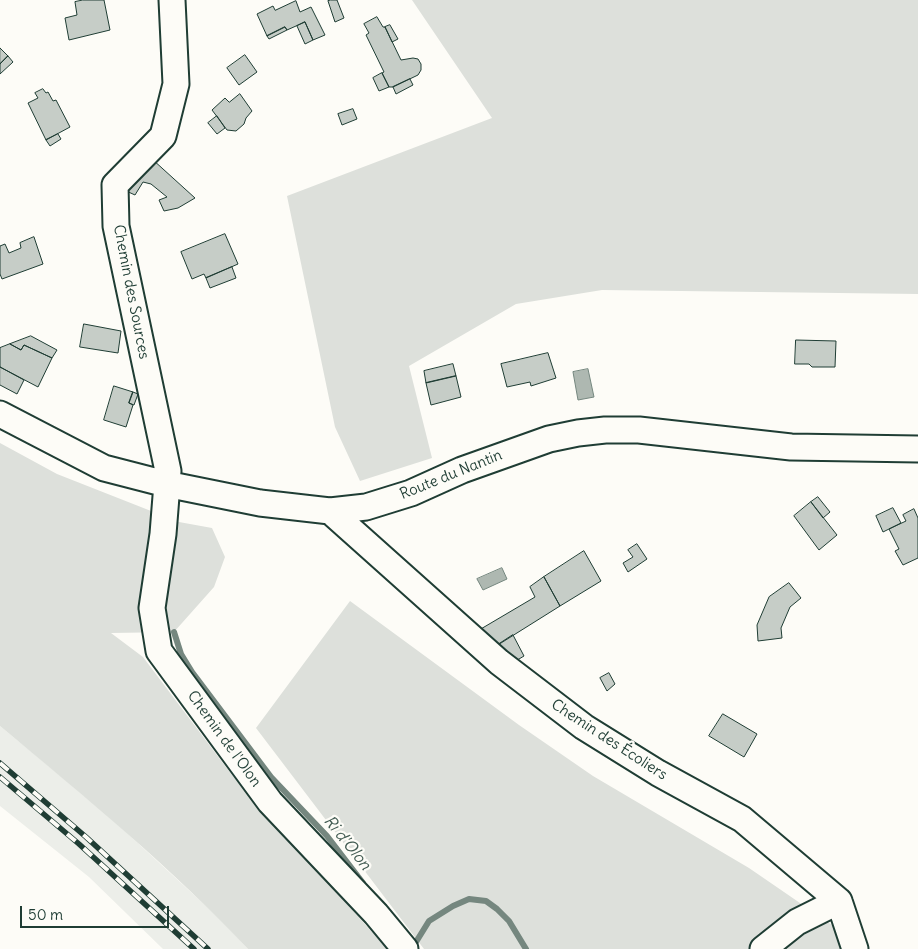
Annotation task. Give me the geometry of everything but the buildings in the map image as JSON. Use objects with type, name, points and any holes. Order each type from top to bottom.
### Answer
[{"type":"street","name":"Chemin des Sources","points":[[166,484],[168,471],[116,226],[115,185],[163,136],[176,84],[172,0]]},
{"type":"street","name":"Route du Nantin","points":[[0,414],[104,468],[166,484],[260,503],[330,510],[366,507],[411,493],[462,470],[549,439],[605,430],[639,430],[791,447],[918,449]]},
{"type":"street","name":"Chemin de l'Olon","points":[[166,484],[163,534],[152,608],[160,651],[270,802],[376,914],[404,949]]},
{"type":"street","name":"Chemin des Écoliers","points":[[330,510],[499,662],[584,727],[658,773],[742,819],[839,901]]},
{"type":"street","points":[[762,949],[797,922],[839,901],[854,949]]},
{"type":"shaded area","points":[[412,0],[918,0],[918,294],[602,290],[516,304],[409,366],[432,458],[360,481],[335,427],[287,196],[492,118]]},
{"type":"shaded area","points":[[588,369],[594,397],[578,400],[573,372]]},
{"type":"shaded area","points":[[0,443],[57,474],[179,522],[212,528],[225,557],[214,587],[174,632],[111,633],[143,657],[232,775],[387,949],[248,949],[159,862],[96,806],[0,726]]},
{"type":"shaded area","points":[[502,568],[507,579],[483,590],[477,579]]},
{"type":"shaded area","points":[[350,601],[519,725],[593,776],[749,868],[867,949],[424,949],[256,728]]},
{"type":"shaded area","points":[[0,726],[103,811],[220,919],[248,949],[163,949],[89,877],[0,806]]},
{"type":"waterway","name":"Ri d'Olon","points":[[174,632],[181,654],[192,672],[271,777],[327,836],[363,883]]},
{"type":"waterway","name":"Ri d'Olon","points":[[407,941],[416,942],[429,921],[453,906],[469,899],[486,901],[497,909],[509,921],[526,949]]},
{"type":"railway","points":[[0,763],[86,837],[208,949]]},
{"type":"railway","points":[[0,777],[79,844],[194,949]]}]
